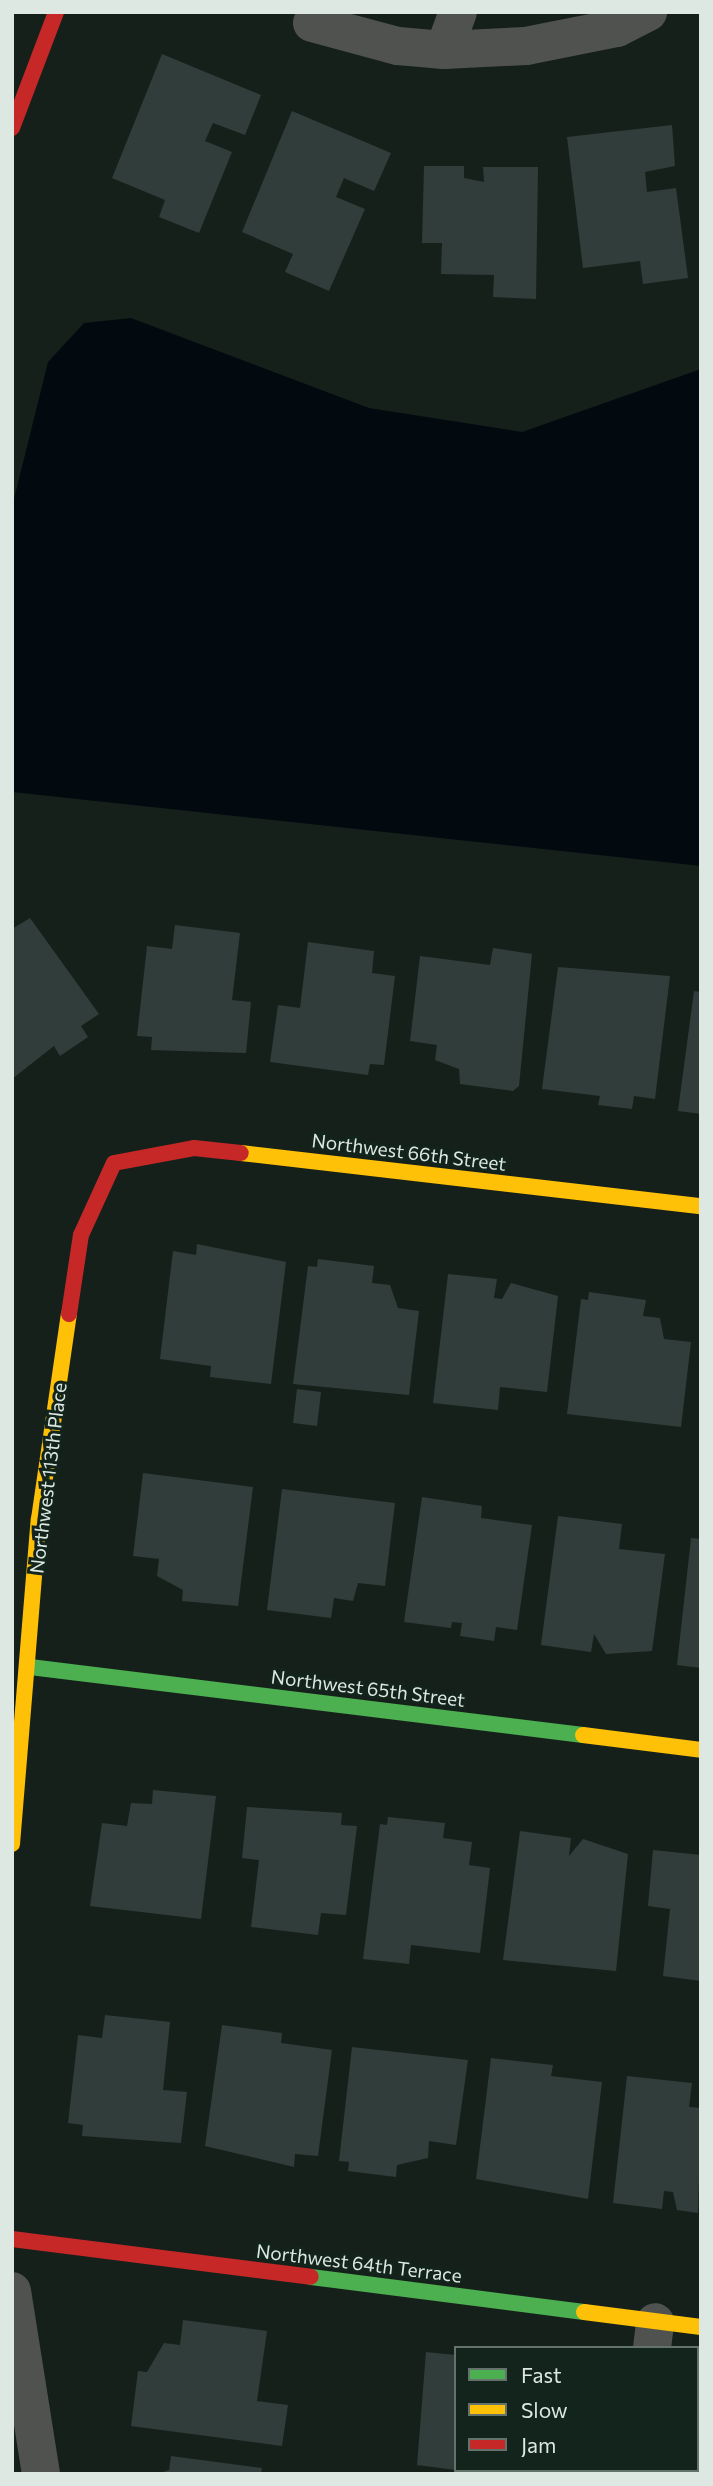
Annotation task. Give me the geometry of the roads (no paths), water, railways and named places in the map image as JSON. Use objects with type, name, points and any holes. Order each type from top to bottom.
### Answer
[{"type":"street","points":[[12,128],[55,12]]},
{"type":"street","points":[[444,50],[458,12]]},
{"type":"street","points":[[312,23],[398,46],[444,50],[526,46],[617,28],[648,12]]},
{"type":"street","name":"Northwest 66th Street","points":[[114,1163],[194,1148],[701,1206]]},
{"type":"street","name":"Northwest 113th Place","points":[[12,1843],[30,1667],[39,1518],[81,1235],[114,1163]]},
{"type":"street","name":"Northwest 65th Street","points":[[30,1667],[701,1750]]},
{"type":"street","name":"Northwest 64th Terrace","points":[[12,2239],[653,2335],[701,2327]]},
{"type":"street","points":[[12,2291],[41,2474]]}]
